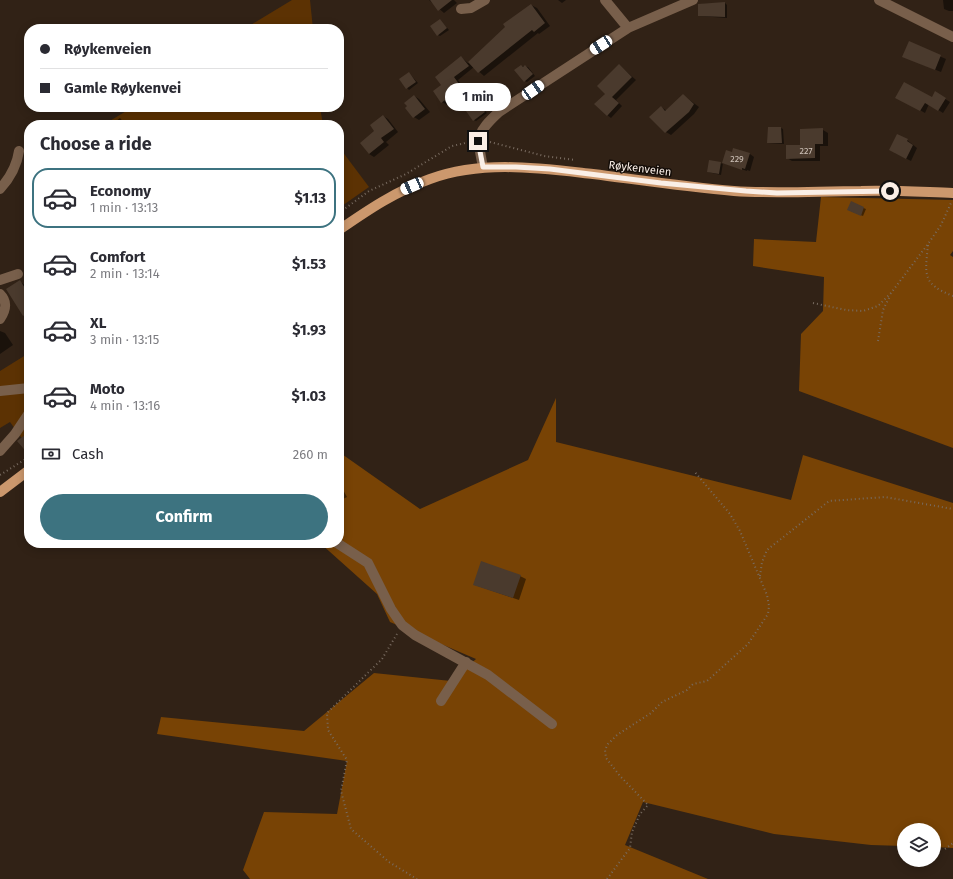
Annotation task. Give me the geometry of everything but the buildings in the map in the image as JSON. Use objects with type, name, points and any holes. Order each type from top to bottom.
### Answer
[{"type":"main road","name":"Røykenveien","points":[[344,227],[384,200],[412,186],[437,177],[483,167],[539,168],[746,191],[777,193],[861,190],[953,193]]},
{"type":"main road","points":[[0,492],[24,474]]},
{"type":"street","points":[[461,9],[471,8],[485,0]]},
{"type":"street","points":[[605,0],[628,28]]},
{"type":"street","points":[[483,167],[478,141],[484,125],[499,112],[628,28],[693,0]]},
{"type":"street","points":[[879,0],[953,36]]},
{"type":"street","points":[[0,189],[7,181],[17,161],[19,151]]},
{"type":"street","points":[[0,280],[18,274]]},
{"type":"street","points":[[0,294],[5,300],[6,306],[0,319]]},
{"type":"street","points":[[0,391],[24,389]]},
{"type":"street","points":[[0,451],[15,434],[24,420]]},
{"type":"street","points":[[344,548],[368,563],[391,609],[402,625],[415,635],[488,675],[552,724]]},
{"type":"street","points":[[441,701],[466,662]]},
{"type":"path","points":[[344,209],[369,191],[406,174],[452,146],[478,141],[487,142],[544,156],[576,160]]},
{"type":"path","points":[[813,303],[846,310],[863,311],[878,306],[891,293],[928,244],[941,225],[953,198]]},
{"type":"path","points":[[928,244],[926,273],[928,281],[932,285],[953,296]]},
{"type":"path","points":[[878,341],[883,310],[891,293]]},
{"type":"path","points":[[0,475],[24,460]]},
{"type":"path","points":[[607,879],[630,848],[632,832],[640,814],[648,805],[620,776],[606,758],[605,750],[608,744],[617,735],[662,702],[686,690],[694,684],[707,681],[748,644],[768,614],[769,606],[767,595],[740,531],[730,514],[694,471]]},
{"type":"path","points":[[760,577],[762,562],[767,550],[829,501],[885,497],[953,510]]},
{"type":"path","points":[[402,625],[382,659],[327,713],[328,730],[347,760],[341,791],[351,829],[389,862],[417,879]]},
{"type":"path","points":[[945,850],[953,843]]},
{"type":"shaded area","points":[[292,0],[310,0],[312,24],[252,24]]},
{"type":"shaded area","points":[[125,112],[321,112],[322,120],[111,120]]},
{"type":"shaded area","points":[[344,154],[369,187],[344,204]]},
{"type":"shaded area","points":[[821,197],[953,200],[953,251],[950,255],[953,257],[953,448],[799,391],[801,334],[823,311],[824,277],[753,266],[754,239],[816,242]]},
{"type":"shaded area","points":[[24,356],[24,441],[10,422],[0,428],[0,371]]},
{"type":"shaded area","points":[[556,398],[556,442],[791,500],[803,455],[953,503],[953,848],[941,847],[941,823],[897,823],[897,846],[871,845],[774,834],[643,802],[625,845],[708,879],[250,879],[243,870],[264,812],[337,814],[347,761],[157,734],[161,717],[304,731],[374,673],[451,681],[476,659],[390,622],[377,594],[326,548],[344,548],[344,456],[420,509],[528,460]]},
{"type":"route","points":[[478,141],[483,167],[491,166],[550,169],[703,188],[777,193],[861,190],[890,191]]}]
